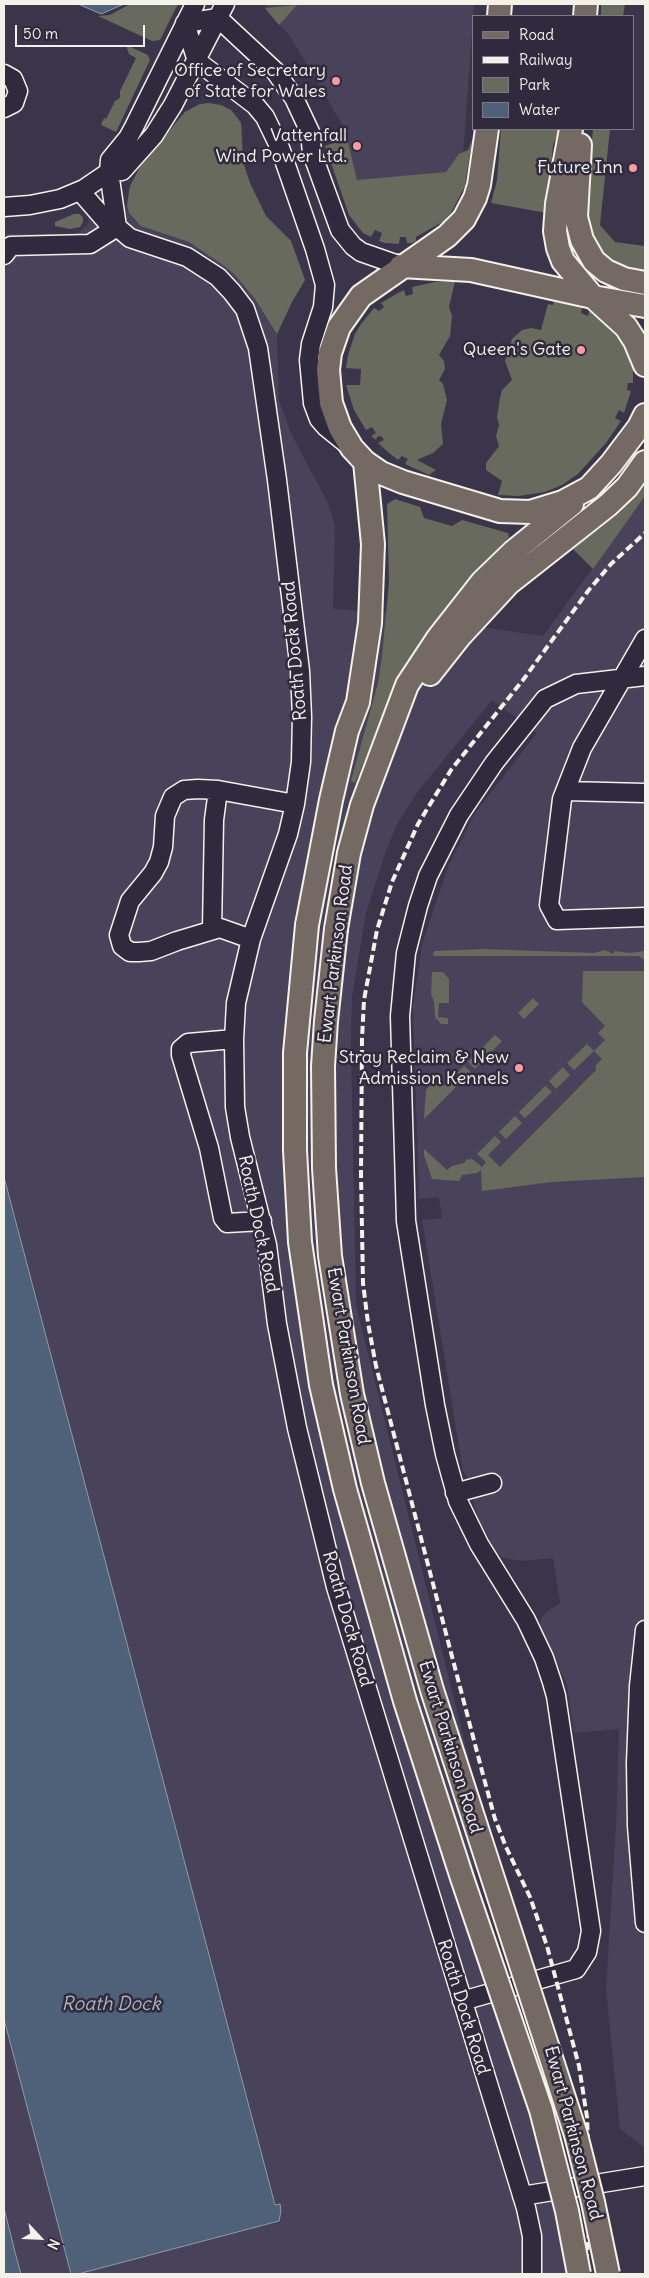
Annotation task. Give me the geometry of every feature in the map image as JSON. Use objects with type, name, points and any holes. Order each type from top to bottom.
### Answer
[{"type":"main road","points":[[487,130],[476,198],[467,214],[447,236],[401,266],[362,296],[345,317],[333,340],[328,370],[331,403],[335,418],[359,455],[380,473],[403,482],[500,511],[513,512],[547,508],[589,488]]},
{"type":"main road","points":[[571,130],[557,204],[556,239],[563,262],[593,297],[626,328],[635,341],[645,365]]},
{"type":"main road","points":[[580,130],[576,217],[582,240],[594,261],[606,271],[624,279],[645,283]]},
{"type":"main road","points":[[401,266],[471,270],[593,297],[645,306]]},
{"type":"main road","name":"Ewart Parkinson Road","points":[[608,2274],[593,2202],[576,2135],[429,1682],[373,1483],[352,1394],[331,1264],[324,1168],[323,1066],[336,928],[349,853],[362,805],[407,685],[458,610],[498,565],[554,520],[589,488],[611,464],[639,427],[645,415]]},
{"type":"main road","name":"Ewart Parkinson Road","points":[[359,455],[373,544],[370,623],[358,702],[347,731],[331,800],[308,925],[295,1053],[295,1150],[300,1242],[321,1385],[345,1489],[405,1701],[462,1878],[541,2110],[567,2211],[579,2274]]},
{"type":"main road","points":[[392,725],[441,659],[483,610],[534,562],[608,505],[627,486],[645,462]]},
{"type":"street","points":[[6,249],[90,244],[117,227],[109,172],[110,160],[128,138],[195,4]]},
{"type":"street","points":[[185,23],[222,11]]},
{"type":"street","points":[[4,207],[51,201],[80,191],[109,172],[122,171],[154,135],[174,106],[222,11]]},
{"type":"street","points":[[222,11],[275,71],[294,98],[310,132],[315,160],[337,222],[346,238],[361,252],[401,266]]},
{"type":"street","points":[[185,23],[197,61],[255,105],[265,117],[280,148],[315,249],[324,285],[323,307],[311,344],[309,360],[313,403],[319,419],[326,427],[359,455]]},
{"type":"street","points":[[4,74],[13,79],[18,91],[14,103],[4,108]]},
{"type":"street","name":"Roath Dock Road","points":[[80,191],[107,222],[135,240],[173,252],[202,266],[232,292],[245,309],[252,325],[258,348],[265,390],[300,672],[301,762],[295,804],[288,834],[251,939],[236,1004],[234,1039],[235,1107],[262,1221],[286,1376],[336,1587],[522,2196],[532,2236],[532,2274]]},
{"type":"street","points":[[645,639],[582,748],[562,800],[549,905],[557,920],[645,917]]},
{"type":"street","points":[[462,2001],[576,1969],[587,1952],[591,1931],[556,1696],[544,1658],[526,1620],[479,1544],[455,1493],[426,1352],[406,1221],[400,1016],[406,952],[418,906],[444,842],[476,787],[545,699],[558,691],[576,684],[645,676]]},
{"type":"street","points":[[251,939],[220,928],[151,951],[130,952],[122,946],[119,935],[130,901],[153,873],[159,862],[163,847],[164,816],[173,797],[184,790],[218,790],[295,804]]},
{"type":"street","points":[[212,930],[214,820],[218,790]]},
{"type":"street","points":[[566,791],[645,792]]},
{"type":"street","points":[[234,1039],[188,1043],[181,1049],[180,1056],[209,1148],[223,1218],[227,1223],[262,1221]]},
{"type":"street","points":[[455,1493],[492,1483]]},
{"type":"street","points":[[645,1630],[639,1686],[636,1763],[637,1826],[643,1866],[645,1923]]},
{"type":"street","points":[[522,2196],[645,2176]]},
{"type":"shaded area","points":[[264,4],[474,4],[463,155],[457,179],[357,180],[343,126],[289,35],[267,12]]},
{"type":"shaded area","points":[[200,104],[221,105],[237,116],[242,128],[243,162],[250,183],[266,216],[291,241],[305,280],[277,334],[279,400],[291,433],[328,503],[335,526],[333,609],[380,612],[543,636],[645,496],[645,2148],[620,2129],[606,1989],[616,1826],[619,1729],[574,1733],[567,1685],[540,1625],[541,1619],[546,1612],[560,1603],[553,1558],[523,1561],[503,1558],[496,1552],[479,1521],[473,1500],[482,1492],[491,1476],[468,1479],[463,1471],[422,1220],[442,1218],[439,1197],[419,1199],[413,1007],[422,944],[448,867],[475,813],[537,733],[492,700],[417,793],[397,824],[386,851],[366,913],[352,997],[351,1044],[356,1305],[472,1771],[476,1878],[565,2140],[557,2189],[572,2274],[4,2274],[4,236],[7,234],[77,234],[87,225],[89,221],[87,215],[127,206],[130,186],[140,167],[178,119],[185,112]]},
{"type":"green space","points":[[130,4],[178,4],[160,40],[152,41],[98,16],[110,15]]},
{"type":"green space","points":[[601,4],[625,4],[623,15],[601,15]]},
{"type":"green space","points":[[297,5],[279,25],[265,8]]},
{"type":"green space","points":[[126,45],[148,55],[150,60],[116,132],[101,125],[115,101],[120,98],[120,91],[136,58],[129,54]]},
{"type":"green space","points":[[200,104],[221,105],[231,110],[241,123],[243,162],[250,183],[266,216],[291,241],[305,280],[277,334],[255,299],[234,274],[223,265],[189,242],[141,226],[129,213],[127,205],[130,186],[140,167],[185,112]]},
{"type":"green space","points":[[501,130],[560,130],[553,145],[547,213],[491,203],[497,180]]},
{"type":"green space","points":[[593,130],[610,130],[600,225],[615,242],[645,246],[645,270],[638,270],[612,261],[604,255],[597,245],[591,231],[588,214],[588,184]]},
{"type":"green space","points":[[347,138],[357,180],[446,172],[459,154],[468,150],[472,140],[465,186],[452,211],[444,221],[416,237],[416,241],[412,243],[407,243],[406,237],[400,237],[399,244],[385,243],[379,241],[382,233],[375,230],[371,237],[363,233],[349,215],[325,146]]},
{"type":"green space","points":[[74,214],[80,214],[83,218],[80,227],[70,229],[55,226],[55,222]]},
{"type":"green space","points":[[435,282],[455,282],[449,307],[452,316],[450,336],[439,355],[444,361],[445,369],[439,380],[443,384],[447,400],[441,424],[443,444],[433,453],[417,460],[436,470],[429,475],[405,464],[408,459],[402,456],[398,460],[388,452],[378,443],[384,440],[381,436],[377,437],[376,440],[371,436],[376,433],[372,427],[366,430],[354,410],[346,385],[360,385],[361,369],[346,368],[355,334],[374,308],[379,311],[384,307],[381,303],[404,290],[406,296],[413,294],[412,287]]},
{"type":"green space","points":[[554,299],[582,308],[581,313],[588,316],[589,311],[610,327],[626,348],[633,365],[633,383],[628,383],[627,390],[631,391],[624,413],[619,410],[615,418],[621,421],[606,443],[578,474],[562,485],[545,492],[519,496],[498,495],[502,481],[486,470],[486,463],[499,446],[496,436],[499,425],[497,417],[500,398],[502,390],[512,380],[505,361],[512,339],[522,330],[531,328],[541,330],[548,304],[553,305]]},
{"type":"green space","points":[[645,486],[645,496],[593,569],[573,549],[618,514]]},
{"type":"green space","points":[[395,499],[420,507],[424,518],[452,526],[462,520],[508,533],[509,537],[448,605],[424,642],[389,702],[355,783],[351,781],[378,683],[382,656],[389,582],[387,504]]},
{"type":"green space","points":[[483,949],[594,953],[605,950],[613,954],[615,951],[629,953],[644,951],[645,960],[639,956],[434,956],[433,953],[435,951]]},
{"type":"green space","points":[[583,971],[645,971],[645,1177],[552,1182],[482,1191],[481,1170],[477,1173],[462,1175],[459,1181],[432,1179],[424,1155],[424,1149],[447,1170],[471,1158],[482,1167],[486,1162],[477,1154],[495,1136],[501,1142],[488,1155],[500,1167],[596,1070],[596,1065],[602,1059],[594,1051],[605,1040],[598,1033],[605,1026],[582,1002]]},
{"type":"green space","points":[[432,972],[443,972],[449,979],[449,1003],[439,1003],[438,1017],[448,1018],[448,1024],[441,1024],[435,1017],[434,1002],[431,994]]},
{"type":"green space","points":[[533,998],[539,1004],[524,1019],[518,1013]]},
{"type":"green space","points":[[495,1035],[502,1041],[475,1069],[468,1062]]},
{"type":"green space","points":[[587,1044],[594,1051],[574,1070],[567,1063]]},
{"type":"green space","points":[[464,1066],[471,1072],[424,1119],[426,1090],[436,1079],[444,1086]]},
{"type":"green space","points":[[563,1067],[570,1075],[556,1089],[549,1081]]},
{"type":"green space","points":[[545,1086],[552,1092],[525,1118],[519,1112]]},
{"type":"green space","points":[[515,1116],[522,1123],[506,1139],[499,1132]]},
{"type":"water","points":[[78,4],[124,4],[101,14]]},
{"type":"water","name":"Roath Dock","points":[[4,1177],[275,2205],[280,2204],[281,2211],[279,2221],[78,2274],[71,2274],[4,2019]]},
{"type":"water","points":[[4,2208],[15,2252],[21,2274],[4,2274]]},
{"type":"railway","points":[[585,2274],[589,2233],[590,2184],[587,2117],[579,2066],[547,1946],[530,1897],[495,1819],[376,1366],[368,1323],[363,1283],[361,1175],[362,1039],[364,1000],[377,930],[392,882],[418,824],[451,770],[523,680],[588,591],[611,564],[645,533]]},
{"type":"place","name":"Office of Secretary of State for Wales","points":[[336,81]]},
{"type":"place","name":"Vattenfall Wind Power Ltd.","points":[[357,146]]},
{"type":"place","name":"Future Inn","points":[[633,168]]},
{"type":"place","name":"Queen's Gate","points":[[581,350]]},
{"type":"place","name":"Stray Reclaim & New Admission Kennels","points":[[519,1068]]}]
